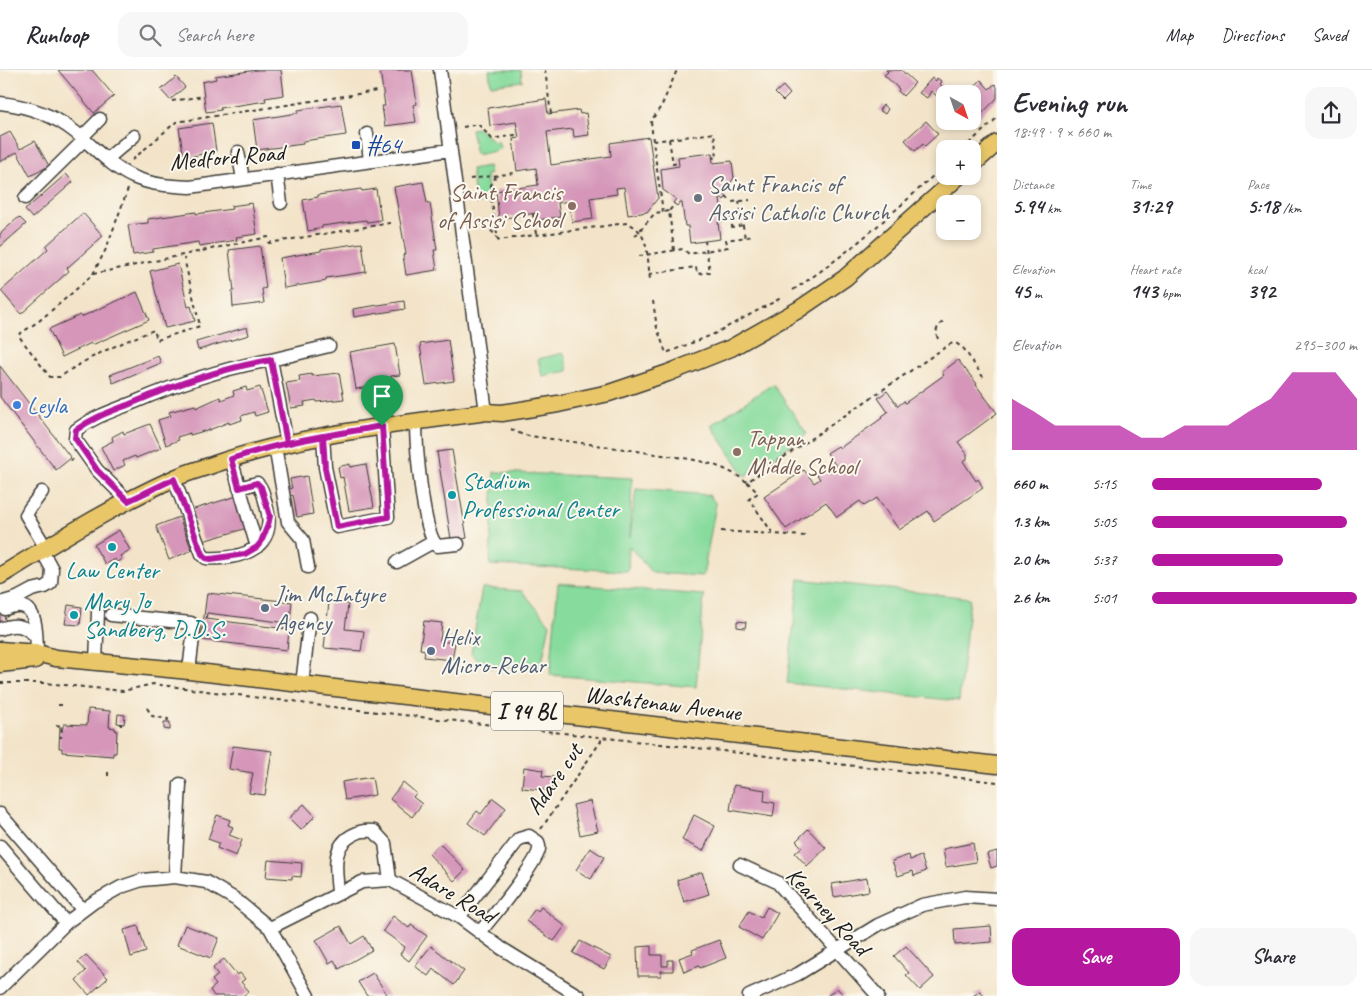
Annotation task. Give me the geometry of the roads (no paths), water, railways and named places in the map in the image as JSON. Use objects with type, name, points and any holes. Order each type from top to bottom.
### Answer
[{"type":"main road","points":[[981,157],[997,143]]},
{"type":"main road","points":[[0,576],[128,501],[174,479],[231,459],[281,444],[323,436],[486,412],[502,413],[548,406],[609,393],[668,373],[731,348],[798,310],[845,278],[949,185]]},
{"type":"main road","name":"Washtenaw Avenue","points":[[0,650],[36,645],[56,658]]},
{"type":"main road","name":"Washtenaw Avenue","points":[[0,664],[56,658],[189,671],[997,765]]},
{"type":"street","points":[[440,70],[486,412]]},
{"type":"street","name":"Medford Road","points":[[0,103],[30,109],[51,117],[65,124],[121,170],[134,177],[168,186],[190,187],[450,150]]},
{"type":"street","points":[[25,198],[100,119]]},
{"type":"street","points":[[366,134],[370,161]]},
{"type":"street","points":[[106,159],[134,136]]},
{"type":"street","points":[[238,152],[243,179]]},
{"type":"street","points":[[276,174],[281,203]]},
{"type":"street","points":[[128,501],[97,470],[75,438],[76,430],[101,414],[166,388],[235,366],[271,360],[329,346]]},
{"type":"street","points":[[271,360],[288,522],[303,540],[308,567]]},
{"type":"street","points":[[416,421],[417,453],[428,529],[436,546],[458,544]]},
{"type":"street","points":[[323,436],[325,468],[337,527],[388,517],[382,426]]},
{"type":"street","points":[[231,459],[257,547]]},
{"type":"street","points":[[174,479],[202,554],[206,558],[245,554],[257,547],[265,536],[270,516],[261,487],[257,483],[252,483],[239,488]]},
{"type":"street","points":[[2,608],[32,590],[45,588],[51,583],[53,577],[52,569],[26,515],[42,492]]},
{"type":"street","points":[[397,562],[433,542]]},
{"type":"street","points":[[2,608],[23,607],[34,616],[36,623],[36,645]]},
{"type":"street","points":[[96,662],[98,612]]},
{"type":"street","points":[[111,615],[191,623],[194,629],[189,671]]},
{"type":"street","points":[[302,684],[310,618]]},
{"type":"street","points":[[0,629],[19,625],[29,630],[36,645]]},
{"type":"street","points":[[176,877],[180,784]]},
{"type":"street","points":[[0,814],[82,909]]},
{"type":"street","points":[[338,894],[336,858],[339,846],[347,838],[362,830],[374,831],[385,843],[390,880]]},
{"type":"street","points":[[459,917],[519,839],[529,836],[538,842],[540,850],[534,861],[501,907],[480,932]]},
{"type":"street","points":[[0,846],[66,923]]},
{"type":"street","name":"Kearney Road","points":[[740,865],[777,882],[878,996]]},
{"type":"street","points":[[0,988],[82,909],[120,887],[142,880],[176,877],[206,882],[235,899],[270,928],[308,996]]},
{"type":"street","name":"Adare Road","points":[[270,928],[362,882],[390,880],[459,917],[501,948],[579,996]]},
{"type":"street","points":[[749,996],[798,974],[875,926],[922,905],[964,897],[997,899]]},
{"type":"place","name":"#64","points":[[356,145]]},
{"type":"place","name":"Saint Francis of Assisi Catholic Church","points":[[698,198]]},
{"type":"place","name":"Saint Francis of Assisi School","points":[[572,206]]},
{"type":"place","name":"Leyla","points":[[17,405]]},
{"type":"place","name":"Tappan Middle School","points":[[737,452]]},
{"type":"place","name":"Stadium Professional Center","points":[[452,495]]},
{"type":"place","name":"Law Center","points":[[112,547]]},
{"type":"place","name":"Jim McIntyre Agency","points":[[265,608]]},
{"type":"place","name":"Mary Jo Sandberg, D.D.S.","points":[[74,615]]},
{"type":"place","name":"Helix Micro-Rebar","points":[[431,651]]}]
